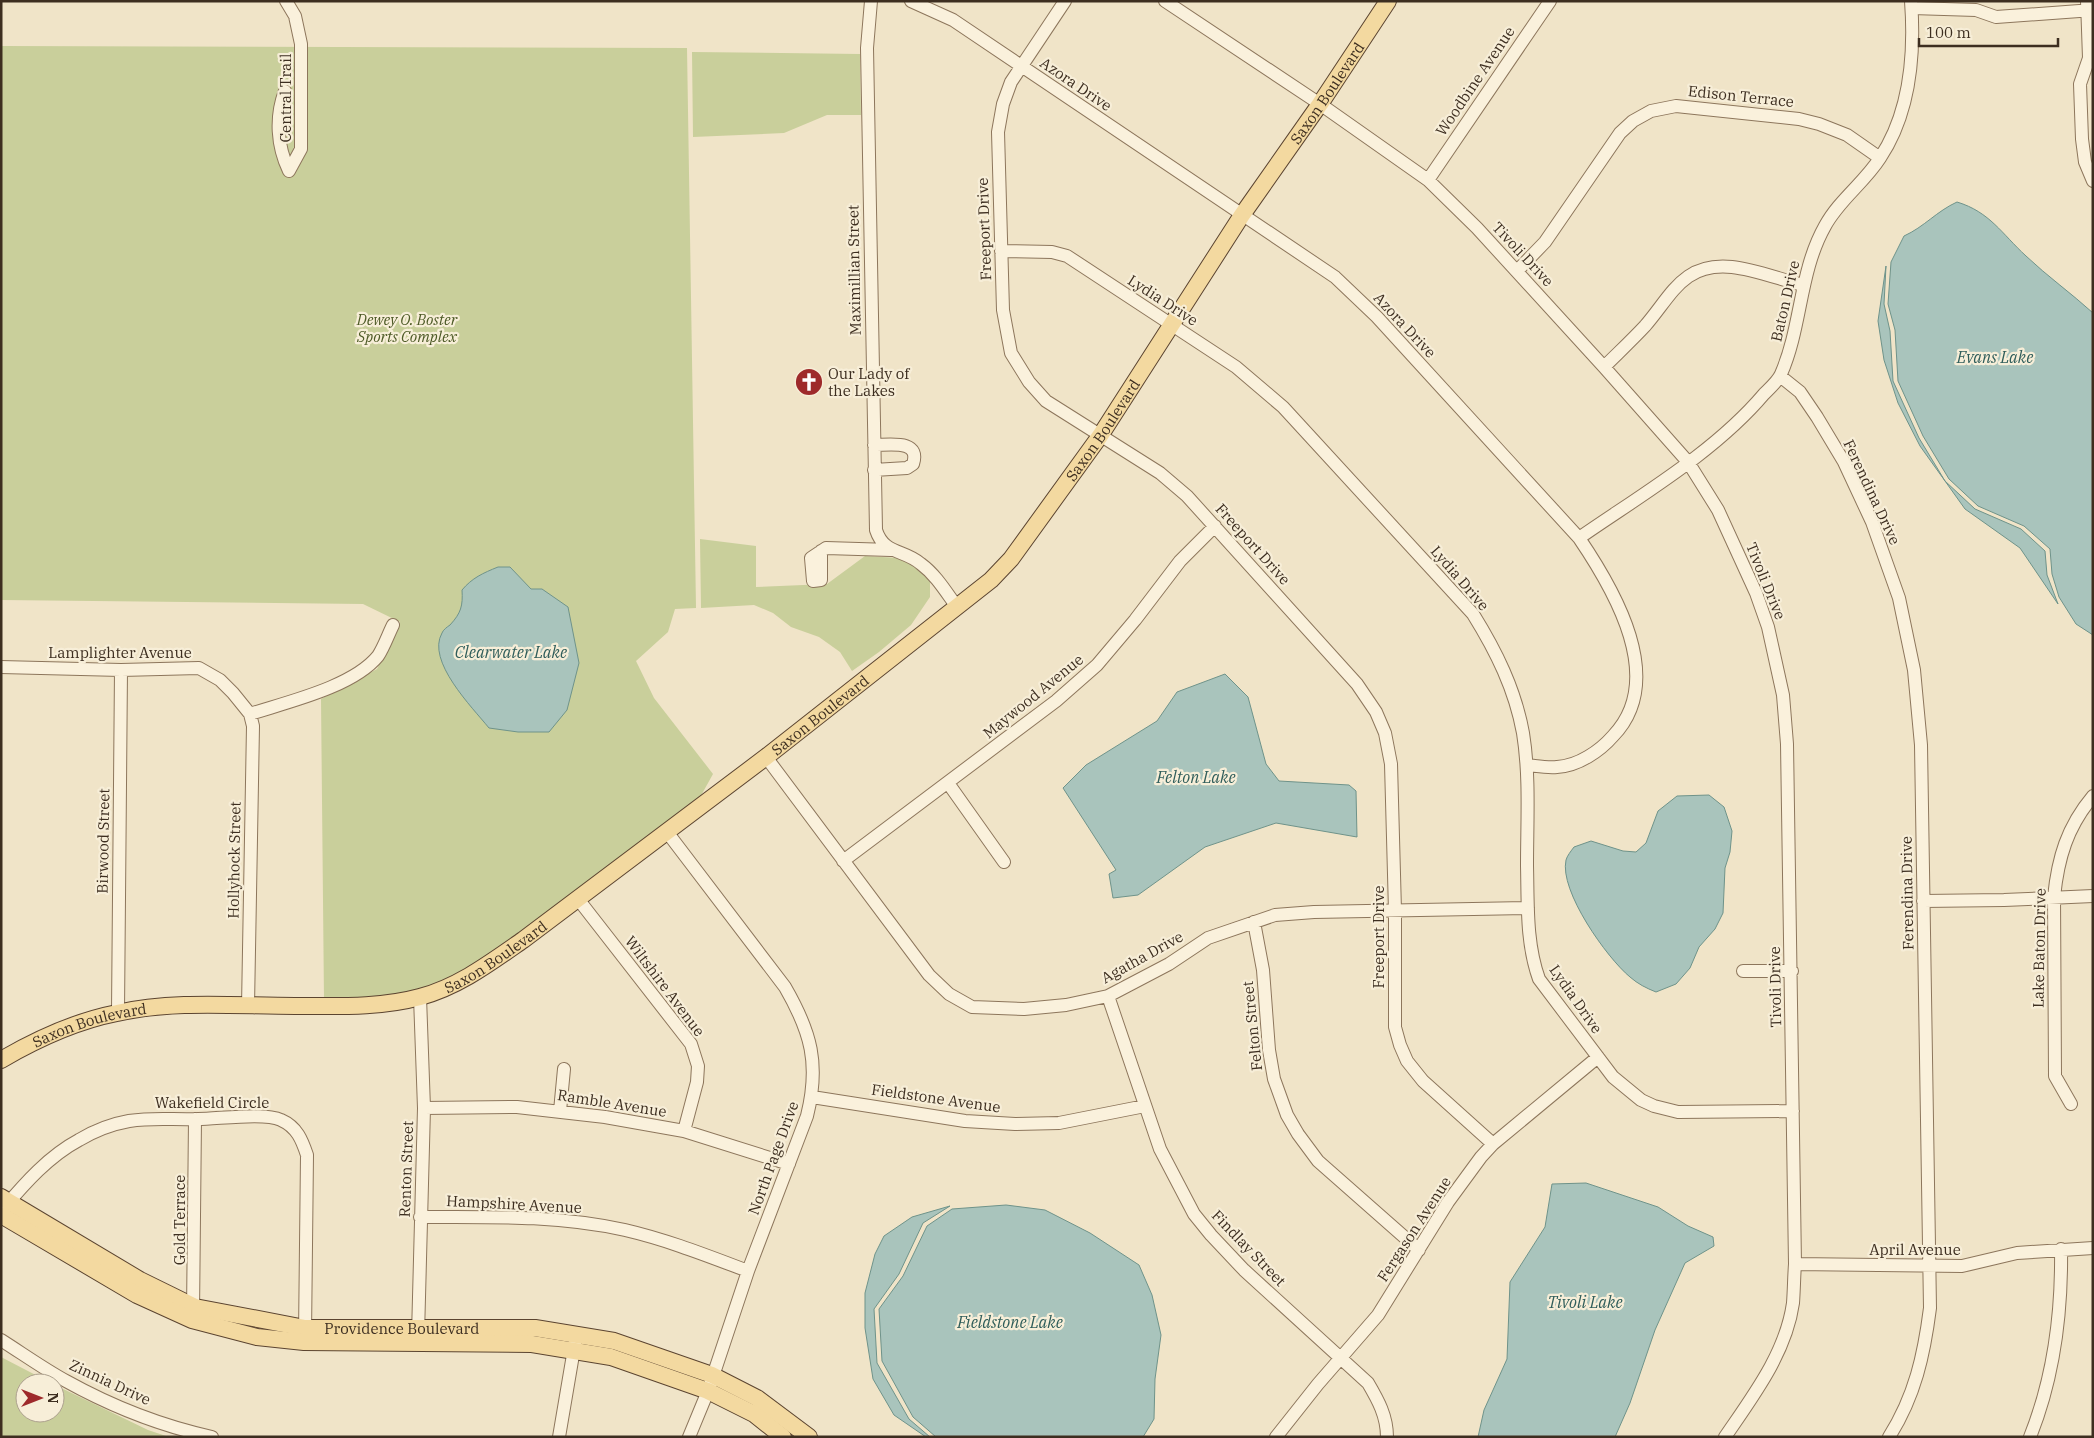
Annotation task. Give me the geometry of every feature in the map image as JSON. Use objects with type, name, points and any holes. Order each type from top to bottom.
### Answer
[{"type":"main road","name":"Saxon Boulevard","points":[[1,1060],[29,1043],[118,1012],[188,1006],[396,1002],[420,997],[451,986],[482,969],[766,757],[957,607],[1012,559],[1100,436],[1242,215],[1320,104],[1388,1]]},
{"type":"main road","name":"Providence Boulevard","points":[[3,1206],[140,1280],[193,1314],[304,1335],[418,1336],[535,1328],[575,1343],[614,1342],[710,1383],[757,1398],[809,1437]]},
{"type":"main road","name":"Providence Boulevard","points":[[710,1383],[783,1437]]},
{"type":"street","name":"Central Trail","points":[[286,1],[295,16],[301,44],[301,149],[289,171],[284,162],[278,120],[280,105],[286,91]]},
{"type":"street","name":"Maximillian Street","points":[[871,1],[867,48],[876,530],[882,544],[891,550]]},
{"type":"street","name":"Azora Drive","points":[[911,1],[953,20],[1335,277],[1370,310],[1579,538],[1600,568],[1629,632],[1637,665],[1636,698],[1619,730],[1605,746],[1580,761],[1558,767],[1527,765]]},
{"type":"street","name":"Freeport Drive","points":[[1065,1],[1011,82],[1002,104],[998,132],[1003,310],[1011,353],[1028,382],[1046,401],[1160,473],[1187,496],[1357,684],[1376,712],[1385,733],[1392,764],[1395,1027],[1407,1061],[1423,1081],[1493,1144]]},
{"type":"street","name":"Tivoli Drive","points":[[1165,1],[1320,104],[1428,180],[1462,212],[1688,462],[1718,510],[1756,593],[1768,627],[1782,695],[1788,744],[1795,1264],[1793,1304],[1782,1341],[1766,1375],[1725,1437]]},
{"type":"street","name":"Woodbine Avenue","points":[[1428,180],[1550,1]]},
{"type":"street","points":[[1912,5],[1976,10],[1996,17],[2089,7],[2089,58],[2080,84],[2082,139],[2085,162],[2093,181]]},
{"type":"street","name":"Baton Drive","points":[[1579,538],[1688,462],[1737,424],[1780,376],[1794,339],[1803,285],[1813,253],[1825,226],[1838,207],[1861,183],[1880,158],[1900,114],[1908,83],[1912,46],[1912,5]]},
{"type":"street","name":"Edison Terrace","points":[[1517,271],[1545,242],[1620,133],[1632,121],[1651,111],[1676,106],[1799,119],[1819,124],[1847,135],[1880,158]]},
{"type":"street","name":"Lydia Drive","points":[[1002,251],[1052,252],[1067,256],[1236,367],[1283,407],[1473,614],[1494,648],[1514,697],[1523,732],[1527,765],[1528,908],[1530,946],[1533,962],[1539,979],[1623,1087],[1640,1100],[1654,1106],[1678,1112],[1793,1111]]},
{"type":"street","points":[[1604,367],[1646,325],[1679,282],[1695,272],[1718,267],[1733,267],[1803,285]]},
{"type":"street","name":"Ferendina Drive","points":[[1780,376],[1800,392],[1844,462],[1872,522],[1899,598],[1914,670],[1921,745],[1930,1308],[1925,1347],[1913,1390],[1900,1419],[1889,1437]]},
{"type":"street","points":[[874,445],[908,446],[914,451],[915,455],[913,464],[907,468],[874,470]]},
{"type":"street","name":"Maywood Avenue","points":[[843,861],[1056,701],[1097,665],[1135,620],[1180,561],[1215,526]]},
{"type":"street","points":[[821,551],[826,548],[891,550],[903,553],[921,563],[957,607]]},
{"type":"street","points":[[250,714],[347,681],[367,667],[378,656],[393,625]]},
{"type":"street","name":"Lamplighter Avenue","points":[[1,667],[121,670],[199,668],[220,680],[250,714]]},
{"type":"street","name":"Birwood Street","points":[[118,1012],[121,670]]},
{"type":"street","name":"Hollyhock Street","points":[[248,1006],[252,731],[250,714]]},
{"type":"street","name":"Agatha Drive","points":[[766,757],[929,975],[949,994],[972,1007],[1024,1009],[1066,1005],[1108,996],[1169,964],[1208,938],[1275,915],[1314,912],[1528,908]]},
{"type":"street","points":[[948,783],[1004,862]]},
{"type":"street","name":"Lake Baton Drive","points":[[2071,1104],[2055,1076],[2054,897],[2057,870],[2065,840],[2093,796]]},
{"type":"street","name":"North Page Drive","points":[[667,832],[785,987],[799,1012],[814,1059],[812,1097],[789,1164],[748,1271],[710,1383],[688,1437]]},
{"type":"street","points":[[1923,901],[2093,896]]},
{"type":"street","name":"Wiltshire Avenue","points":[[578,899],[691,1044],[698,1066],[697,1082],[684,1131]]},
{"type":"street","name":"Felton Street","points":[[1254,922],[1263,970],[1274,1079],[1287,1116],[1318,1161],[1419,1250]]},
{"type":"street","points":[[1743,971],[1792,971]]},
{"type":"street","name":"Findlay Street","points":[[1108,996],[1160,1149],[1194,1214],[1210,1235],[1244,1270],[1368,1383],[1380,1404],[1386,1427],[1386,1437]]},
{"type":"street","name":"Renton Street","points":[[418,1336],[424,1108],[420,997]]},
{"type":"street","name":"Fergason Avenue","points":[[1276,1437],[1318,1384],[1378,1316],[1448,1202],[1481,1157],[1493,1144],[1598,1057]]},
{"type":"street","points":[[560,1111],[564,1069]]},
{"type":"street","name":"Fieldstone Avenue","points":[[812,1097],[965,1121],[1015,1124],[1059,1122],[1145,1106]]},
{"type":"street","name":"Ramble Avenue","points":[[424,1108],[477,1106],[560,1111],[605,1117],[684,1131],[789,1164]]},
{"type":"street","name":"Wakefield Circle","points":[[3,1206],[48,1162],[79,1140],[128,1121],[160,1117],[195,1119],[268,1116],[281,1119],[295,1129],[302,1139],[307,1156],[304,1335]]},
{"type":"street","name":"Gold Terrace","points":[[193,1314],[195,1119]]},
{"type":"street","name":"Hampshire Avenue","points":[[420,1217],[541,1219],[569,1221],[624,1230],[676,1244],[748,1271]]},
{"type":"street","name":"April Avenue","points":[[1795,1264],[1962,1266],[2016,1253],[2093,1248]]},
{"type":"street","points":[[2030,1437],[2048,1379],[2058,1324],[2061,1291],[2061,1249]]},
{"type":"street","name":"Zinnia Drive","points":[[1,1340],[65,1381],[106,1402],[147,1418],[212,1437]]},
{"type":"street","points":[[558,1437],[575,1343]]},
{"type":"green space","name":"Dewey O. Boster Sports Complex","points":[[1,46],[687,48],[696,608],[675,609],[668,632],[636,661],[654,698],[713,774],[698,801],[464,974],[429,988],[397,996],[324,1001],[321,699],[377,669],[400,622],[363,604],[1,600]]},
{"type":"green space","points":[[692,52],[860,54],[861,115],[827,115],[784,133],[693,137]]},
{"type":"green space","points":[[700,539],[756,546],[756,587],[827,584],[865,556],[899,558],[918,567],[930,580],[930,597],[911,625],[879,652],[852,671],[840,652],[819,637],[791,627],[773,613],[754,605],[701,608]]},
{"type":"green space","points":[[1,1357],[32,1373],[15,1373],[15,1423],[65,1423],[65,1390],[148,1430],[169,1437],[1,1437]]},
{"type":"water","name":"Evans Lake","points":[[1957,202],[1968,206],[1995,224],[2017,248],[2093,313],[2093,635],[2076,624],[2059,597],[2052,574],[2050,549],[2024,526],[1978,506],[1949,479],[1923,436],[1898,381],[1895,330],[1888,304],[1891,262],[1904,236]]},
{"type":"water","points":[[1886,266],[1884,304],[1890,331],[1893,381],[1919,438],[1945,481],[1920,446],[1898,403],[1884,360],[1878,321]]},
{"type":"water","points":[[1945,481],[1975,509],[2021,529],[2045,551],[2047,575],[2058,604],[2020,548],[1965,509]]},
{"type":"water","name":"Clearwater Lake","points":[[498,567],[510,567],[531,589],[542,589],[568,607],[579,663],[567,710],[549,732],[518,732],[489,728],[453,683],[440,657],[439,644],[442,633],[459,613],[462,605],[462,590],[478,576]]},
{"type":"water","name":"Felton Lake","points":[[1225,674],[1248,697],[1266,764],[1279,781],[1349,785],[1356,791],[1357,837],[1276,823],[1205,847],[1138,895],[1113,898],[1109,874],[1116,870],[1063,788],[1086,765],[1157,721],[1177,692]]},
{"type":"water","points":[[1709,795],[1724,807],[1732,831],[1730,852],[1725,868],[1723,913],[1715,929],[1699,947],[1690,968],[1676,984],[1656,992],[1642,986],[1630,977],[1620,968],[1598,940],[1577,906],[1570,889],[1566,873],[1566,860],[1574,847],[1591,841],[1623,851],[1636,852],[1646,843],[1658,811],[1677,796]]},
{"type":"water","name":"Tivoli Lake","points":[[1586,1183],[1658,1207],[1688,1226],[1713,1237],[1714,1246],[1685,1263],[1655,1330],[1630,1403],[1615,1437],[1478,1437],[1484,1410],[1507,1359],[1510,1282],[1545,1227],[1552,1184]]},
{"type":"water","name":"Fieldstone Lake","points":[[1006,1205],[1045,1210],[1090,1233],[1139,1265],[1152,1295],[1161,1335],[1155,1379],[1154,1419],[1143,1437],[936,1437],[913,1417],[882,1361],[879,1309],[903,1276],[927,1226],[952,1209]]},
{"type":"water","points":[[950,1206],[923,1223],[899,1274],[874,1309],[877,1363],[909,1419],[930,1437],[926,1437],[894,1415],[873,1379],[865,1328],[865,1293],[875,1254],[884,1236],[912,1217]]},
{"type":"place","name":"Our Lady of the Lakes","points":[[809,382]]}]
